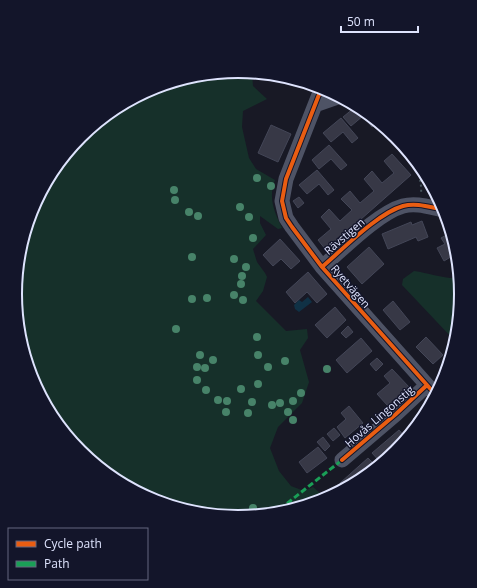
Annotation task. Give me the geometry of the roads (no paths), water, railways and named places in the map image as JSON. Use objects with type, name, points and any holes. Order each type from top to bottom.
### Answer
[{"type":"street","name":"Ryetvägen","points":[[320,93],[286,179],[282,201],[286,218],[322,267],[431,390]]},
{"type":"street","points":[[315,105],[332,99]]},
{"type":"street","name":"Rävstigen","points":[[322,267],[371,224],[388,212],[404,206],[420,205],[438,209]]},
{"type":"street","name":"Hovås Lingonstig","points":[[342,460],[390,419],[431,390]]},
{"type":"water","points":[[308,297],[312,302],[299,312],[295,309],[294,305],[299,300],[302,302]]}]
